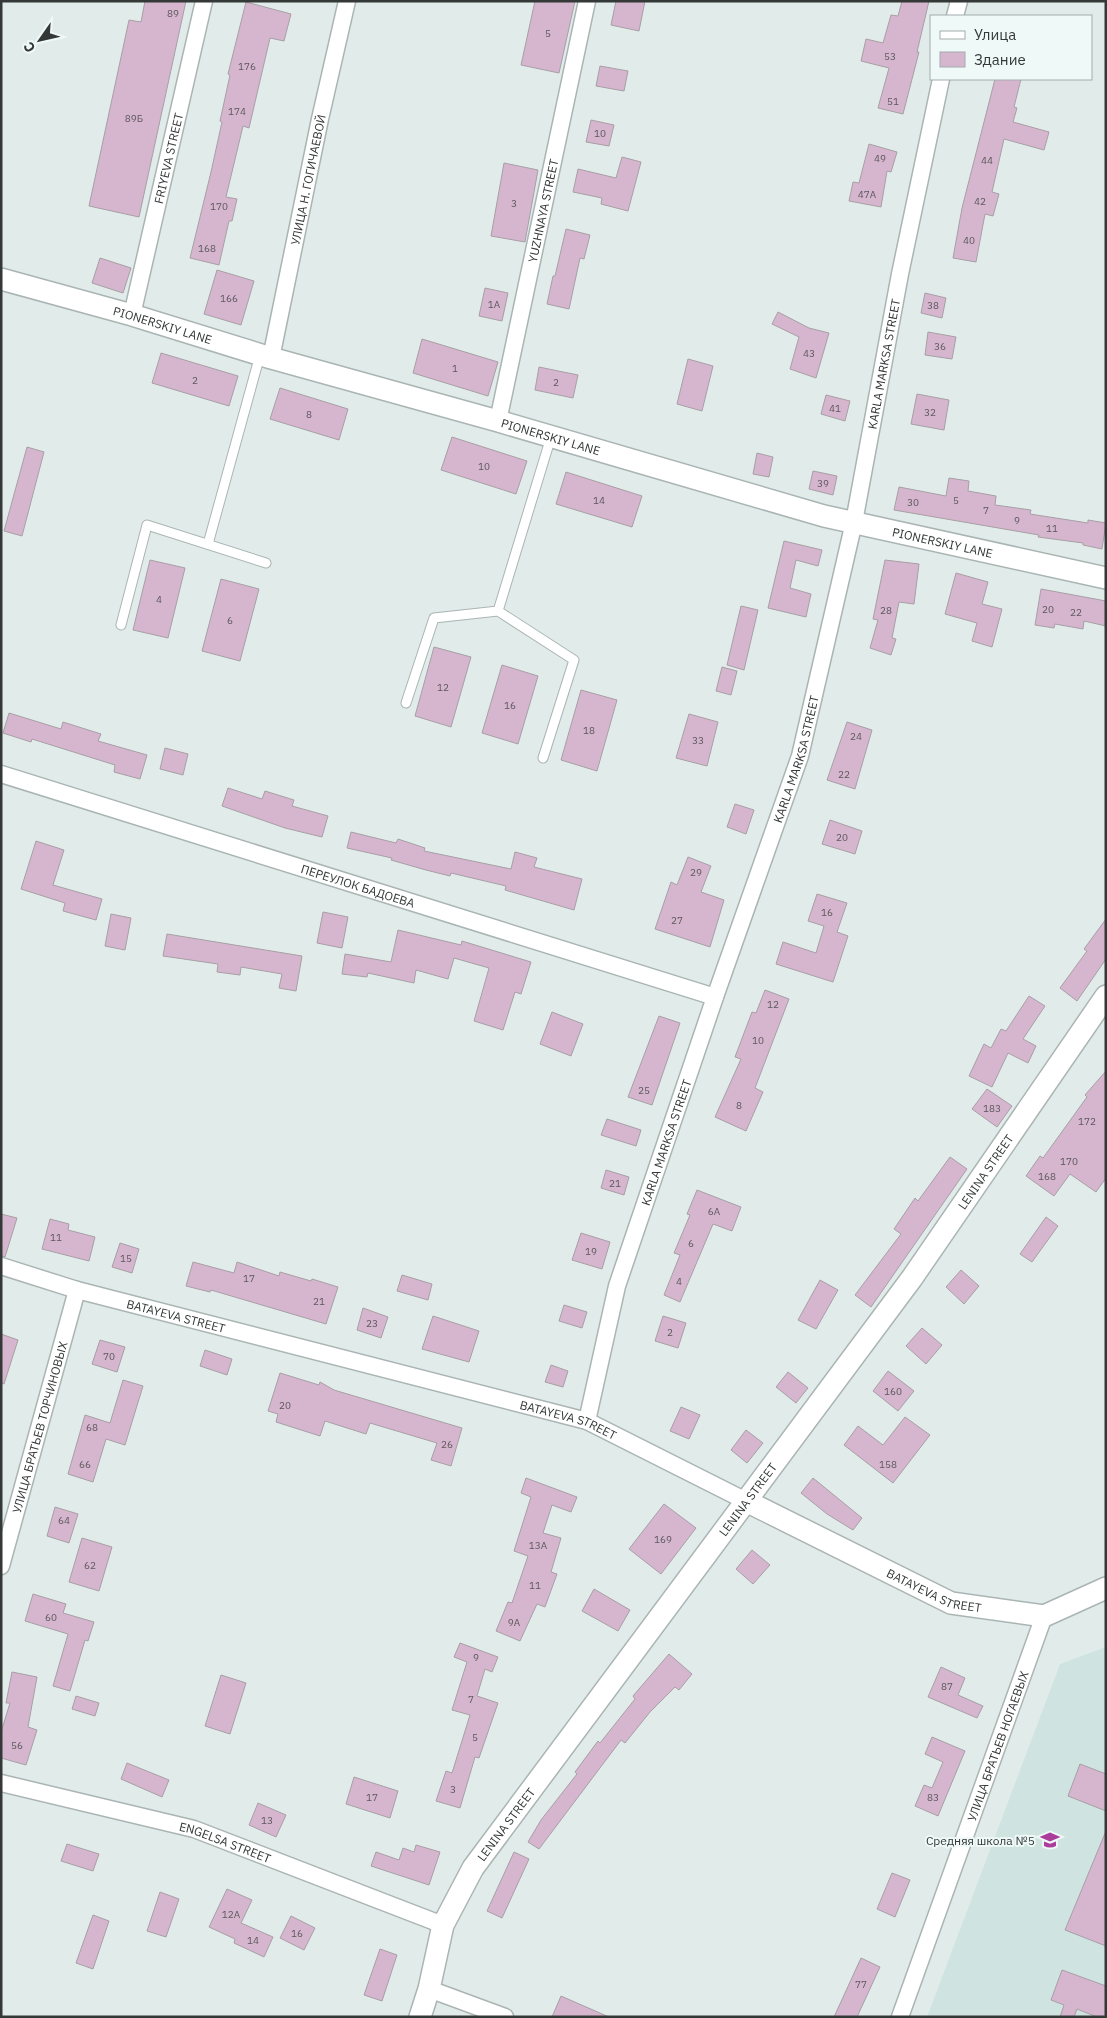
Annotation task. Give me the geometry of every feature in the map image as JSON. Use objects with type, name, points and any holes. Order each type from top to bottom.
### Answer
[{"type":"street","name":"FRIYEVA STREET","points":[[132,315],[204,1]]},
{"type":"street","name":"УЛИЦА Н. ГОГИЧАЕВОЙ","points":[[265,357],[347,1]]},
{"type":"street","name":"YUZHNAYA STREET","points":[[498,421],[587,1]]},
{"type":"street","points":[[955,15],[959,1]]},
{"type":"street","name":"KARLA MARKSA STREET","points":[[587,1421],[617,1286],[715,997],[800,756],[854,522],[900,274],[941,80]]},
{"type":"street","name":"PIONERSKIY LANE","points":[[1,279],[132,315],[265,357],[498,421],[824,516],[1106,578]]},
{"type":"street","name":"ПЕРЕУЛОК БАДОЕВА","points":[[1,774],[715,997]]},
{"type":"street","name":"LENINA STREET","points":[[420,2017],[429,1989],[443,1925],[472,1868],[912,1278],[1106,996]]},
{"type":"street","name":"BATAYEVA STREET","points":[[1,1266],[77,1290],[587,1421],[951,1603],[1044,1616]]},
{"type":"street","name":"УЛИЦА БРАТЬЕВ ТОРЧИНОВЫХ","points":[[1,1566],[77,1290]]},
{"type":"street","points":[[1044,1616],[1106,1588]]},
{"type":"street","name":"УЛИЦА БРАТЬЕВ НОГАЕВЫХ","points":[[900,2017],[1044,1616]]},
{"type":"street","name":"ENGELSA STREET","points":[[1,1784],[194,1828],[443,1925]]},
{"type":"street","points":[[429,1989],[505,2017]]},
{"type":"lane","points":[[208,544],[265,357]]},
{"type":"lane","points":[[498,611],[551,437]]},
{"type":"lane","points":[[122,625],[147,525],[266,563]]},
{"type":"lane","points":[[406,704],[434,618],[498,611],[574,660],[543,758]]},
{"type":"shaded area","name":"Средняя школа №5","points":[[1106,1647],[1106,2017],[927,2017],[1060,1664]]},
{"type":"building","points":[[145,1],[186,1],[139,217],[89,206],[129,20],[141,22]]},
{"type":"building","points":[[535,1],[575,1],[559,73],[521,65]]},
{"type":"building","points":[[616,1],[645,1],[639,31],[611,25]]},
{"type":"building","points":[[902,1],[929,1],[917,52],[919,52],[903,114],[878,108],[889,68],[861,61],[866,39],[883,43],[891,15],[898,16]]},
{"type":"building","points":[[246,2],[291,14],[284,41],[270,38],[249,128],[243,126],[226,197],[237,199],[232,221],[229,221],[219,265],[190,258],[222,122],[220,121],[230,75],[228,74]]},
{"type":"building","points":[[600,66],[628,71],[624,91],[596,86]]},
{"type":"building","points":[[995,80],[1021,80],[1014,107],[1017,108],[1013,122],[1049,132],[1044,150],[1004,139],[992,192],[999,194],[993,216],[985,214],[976,262],[953,258],[962,208]]},
{"type":"building","points":[[591,120],[614,125],[609,146],[586,142]]},
{"type":"building","points":[[869,144],[897,152],[891,172],[887,171],[881,207],[849,201],[853,182],[859,183]]},
{"type":"building","points":[[622,157],[641,162],[628,211],[601,204],[602,198],[573,192],[578,169],[616,178]]},
{"type":"building","points":[[504,163],[538,170],[525,242],[491,236]]},
{"type":"building","points":[[566,229],[590,235],[584,259],[580,258],[569,309],[547,304]]},
{"type":"building","points":[[100,258],[131,268],[123,293],[92,283]]},
{"type":"building","points":[[217,270],[254,281],[241,325],[204,314]]},
{"type":"building","points":[[485,288],[508,293],[502,321],[479,316]]},
{"type":"building","points":[[925,293],[946,298],[942,318],[921,313]]},
{"type":"building","points":[[778,312],[809,328],[829,333],[816,378],[790,369],[799,337],[772,324]]},
{"type":"building","points":[[928,332],[956,337],[952,359],[925,355]]},
{"type":"building","points":[[422,339],[498,362],[488,396],[413,373]]},
{"type":"building","points":[[161,353],[238,376],[229,406],[152,383]]},
{"type":"building","points":[[688,359],[713,366],[702,411],[677,404]]},
{"type":"building","points":[[539,367],[578,375],[573,398],[535,390]]},
{"type":"building","points":[[280,388],[348,409],[339,440],[270,419]]},
{"type":"building","points":[[917,394],[949,400],[944,430],[911,424]]},
{"type":"building","points":[[826,395],[850,401],[845,421],[821,414]]},
{"type":"building","points":[[452,437],[527,461],[516,494],[441,470]]},
{"type":"building","points":[[27,447],[44,452],[22,536],[4,531]]},
{"type":"building","points":[[757,453],[773,457],[769,477],[753,474]]},
{"type":"building","points":[[813,471],[837,476],[833,495],[809,489]]},
{"type":"building","points":[[566,472],[642,496],[632,527],[556,504]]},
{"type":"building","points":[[949,478],[969,481],[968,491],[996,496],[995,505],[1031,510],[1030,514],[1088,523],[1088,520],[1106,523],[1102,549],[1083,545],[1083,543],[1038,537],[1039,535],[894,510],[899,487],[946,496]]},
{"type":"building","points":[[784,541],[822,550],[818,566],[796,560],[790,588],[811,594],[806,617],[768,608]]},
{"type":"building","points":[[150,560],[185,568],[168,638],[133,630]]},
{"type":"building","points":[[885,560],[919,564],[914,604],[899,602],[892,638],[896,639],[891,655],[870,648],[878,620],[873,619]]},
{"type":"building","points":[[956,573],[988,582],[982,604],[1002,609],[992,647],[972,641],[977,623],[945,614]]},
{"type":"building","points":[[221,579],[259,589],[240,661],[202,651]]},
{"type":"building","points":[[1041,589],[1106,601],[1106,626],[1084,621],[1083,629],[1055,624],[1054,628],[1035,625]]},
{"type":"building","points":[[741,606],[758,610],[744,670],[727,665]]},
{"type":"building","points":[[434,647],[471,657],[451,727],[415,716]]},
{"type":"building","points":[[502,665],[538,676],[518,744],[482,733]]},
{"type":"building","points":[[722,667],[737,671],[731,695],[716,691]]},
{"type":"building","points":[[581,690],[617,700],[597,771],[561,760]]},
{"type":"building","points":[[9,713],[61,729],[63,722],[101,734],[98,741],[147,755],[140,779],[114,772],[115,765],[32,739],[31,742],[3,733]]},
{"type":"building","points":[[689,714],[718,722],[707,766],[676,758]]},
{"type":"building","points":[[847,722],[872,730],[855,789],[827,780]]},
{"type":"building","points":[[165,748],[188,754],[183,775],[160,769]]},
{"type":"building","points":[[228,788],[262,799],[265,791],[294,800],[292,806],[328,816],[322,837],[285,828],[222,806]]},
{"type":"building","points":[[735,804],[754,810],[746,834],[727,827]]},
{"type":"building","points":[[830,820],[862,831],[855,854],[822,844]]},
{"type":"building","points":[[351,832],[396,843],[398,839],[425,848],[424,851],[511,869],[515,852],[537,858],[534,867],[582,879],[574,910],[505,890],[506,886],[451,873],[450,876],[391,860],[392,858],[347,848]]},
{"type":"building","points":[[36,841],[64,850],[53,885],[102,899],[96,920],[63,911],[65,903],[21,889]]},
{"type":"building","points":[[688,857],[711,866],[701,892],[724,900],[710,947],[655,929],[671,882],[677,885]]},
{"type":"building","points":[[817,894],[847,903],[837,932],[848,936],[833,982],[776,964],[783,942],[816,953],[824,926],[808,921]]},
{"type":"building","points":[[323,912],[348,917],[342,948],[317,943]]},
{"type":"building","points":[[111,914],[131,918],[125,950],[105,946]]},
{"type":"building","points":[[1106,919],[1106,959],[1077,1001],[1060,988],[1087,951],[1084,949]]},
{"type":"building","points":[[398,930],[461,945],[462,941],[531,962],[521,994],[515,992],[503,1030],[474,1021],[489,968],[454,958],[448,979],[416,970],[414,983],[368,973],[367,977],[342,974],[345,954],[391,962]]},
{"type":"building","points":[[167,934],[302,956],[296,991],[279,988],[282,974],[241,967],[240,975],[217,972],[218,964],[163,956]]},
{"type":"building","points":[[765,990],[789,999],[755,1088],[763,1092],[746,1131],[715,1117],[741,1059],[735,1057],[752,1012],[756,1013]]},
{"type":"building","points":[[1029,996],[1045,1006],[1023,1039],[1036,1046],[1028,1063],[1008,1053],[992,1087],[969,1076],[984,1044],[991,1048],[1001,1029],[1006,1031]]},
{"type":"building","points":[[552,1012],[583,1024],[571,1056],[540,1044]]},
{"type":"building","points":[[659,1016],[680,1023],[652,1105],[628,1097]]},
{"type":"building","points":[[1106,1071],[1106,1178],[1096,1192],[1070,1174],[1054,1196],[1026,1176],[1040,1156],[1043,1158],[1087,1097],[1085,1095]]},
{"type":"building","points":[[987,1089],[1012,1106],[997,1127],[972,1109]]},
{"type":"building","points":[[607,1119],[641,1130],[636,1146],[601,1135]]},
{"type":"building","points":[[950,1157],[967,1169],[871,1307],[855,1295],[901,1234],[894,1229],[915,1198],[918,1201]]},
{"type":"building","points":[[606,1170],[629,1177],[624,1195],[601,1188]]},
{"type":"building","points":[[697,1190],[741,1207],[732,1231],[713,1224],[680,1302],[664,1295],[680,1255],[674,1253],[690,1215],[687,1214]]},
{"type":"building","points":[[1,1214],[17,1218],[5,1257],[1,1256]]},
{"type":"building","points":[[1046,1217],[1058,1226],[1032,1262],[1020,1254]]},
{"type":"building","points":[[50,1219],[69,1224],[68,1230],[95,1237],[89,1261],[42,1249]]},
{"type":"building","points":[[581,1233],[610,1242],[602,1269],[572,1260]]},
{"type":"building","points":[[120,1243],[139,1249],[132,1273],[112,1267]]},
{"type":"building","points":[[193,1262],[234,1273],[237,1262],[279,1276],[280,1272],[338,1287],[326,1324],[211,1290],[210,1292],[186,1286]]},
{"type":"building","points":[[961,1270],[979,1286],[964,1304],[946,1287]]},
{"type":"building","points":[[402,1275],[432,1284],[428,1300],[397,1291]]},
{"type":"building","points":[[820,1280],[838,1290],[816,1329],[798,1320]]},
{"type":"building","points":[[564,1305],[587,1312],[582,1328],[559,1321]]},
{"type":"building","points":[[363,1308],[388,1317],[381,1338],[357,1330]]},
{"type":"building","points":[[433,1316],[479,1331],[469,1362],[422,1349]]},
{"type":"building","points":[[663,1316],[686,1323],[678,1348],[655,1341]]},
{"type":"building","points":[[922,1328],[942,1345],[926,1364],[906,1346]]},
{"type":"building","points":[[1,1334],[18,1340],[4,1384],[1,1383]]},
{"type":"building","points":[[100,1340],[125,1347],[117,1372],[92,1364]]},
{"type":"building","points":[[205,1350],[232,1359],[227,1375],[200,1366]]},
{"type":"building","points":[[551,1365],[568,1371],[563,1387],[545,1382]]},
{"type":"building","points":[[888,1371],[914,1391],[898,1411],[873,1391]]},
{"type":"building","points":[[788,1372],[808,1388],[796,1403],[776,1387]]},
{"type":"building","points":[[280,1373],[319,1385],[320,1382],[334,1390],[462,1428],[451,1466],[431,1460],[437,1443],[370,1423],[366,1434],[325,1421],[320,1436],[276,1422],[278,1414],[268,1411]]},
{"type":"building","points":[[123,1380],[143,1386],[125,1445],[106,1439],[93,1482],[68,1474],[85,1415],[110,1423]]},
{"type":"building","points":[[681,1407],[700,1415],[689,1439],[670,1431]]},
{"type":"building","points":[[905,1417],[930,1435],[893,1483],[844,1445],[858,1426],[883,1445]]},
{"type":"building","points":[[746,1430],[763,1443],[747,1463],[731,1450]]},
{"type":"building","points":[[526,1478],[577,1497],[571,1512],[552,1505],[543,1533],[561,1538],[551,1572],[557,1574],[545,1607],[537,1604],[520,1641],[496,1631],[508,1602],[512,1603],[528,1556],[514,1551],[531,1497],[521,1493]]},
{"type":"building","points":[[813,1478],[862,1518],[853,1530],[827,1514],[801,1493]]},
{"type":"building","points":[[664,1504],[696,1528],[661,1574],[629,1549]]},
{"type":"building","points":[[55,1507],[78,1514],[69,1543],[47,1536]]},
{"type":"building","points":[[82,1538],[112,1547],[99,1591],[69,1582]]},
{"type":"building","points":[[752,1550],[770,1565],[753,1584],[736,1569]]},
{"type":"building","points":[[594,1589],[630,1610],[618,1631],[582,1611]]},
{"type":"building","points":[[33,1594],[66,1604],[63,1613],[94,1622],[88,1641],[85,1640],[70,1691],[53,1686],[68,1634],[25,1621]]},
{"type":"building","points":[[460,1643],[498,1657],[492,1672],[485,1669],[477,1696],[498,1703],[479,1758],[475,1757],[460,1808],[436,1801],[446,1771],[452,1773],[470,1715],[452,1710],[467,1662],[454,1657]]},
{"type":"building","points":[[669,1654],[692,1674],[679,1690],[675,1687],[650,1712],[625,1743],[621,1740],[539,1849],[528,1842],[541,1820],[577,1774],[575,1772],[598,1741],[600,1743],[635,1699],[633,1696]]},
{"type":"building","points":[[941,1667],[965,1678],[958,1695],[983,1706],[977,1718],[928,1697]]},
{"type":"building","points":[[12,1672],[37,1677],[28,1727],[37,1730],[26,1765],[1,1758],[1,1732],[10,1703],[6,1703]]},
{"type":"building","points":[[221,1675],[246,1683],[230,1734],[205,1726]]},
{"type":"building","points":[[76,1696],[99,1703],[95,1716],[72,1709]]},
{"type":"building","points":[[932,1737],[965,1751],[938,1816],[915,1806],[924,1785],[932,1788],[943,1762],[925,1754]]},
{"type":"building","points":[[127,1763],[169,1780],[162,1797],[121,1779]]},
{"type":"building","points":[[1080,1764],[1106,1774],[1106,1811],[1068,1796]]},
{"type":"building","points":[[354,1777],[398,1791],[390,1818],[346,1804]]},
{"type":"building","points":[[258,1803],[286,1815],[276,1837],[249,1825]]},
{"type":"building","points":[[1106,1831],[1106,1946],[1065,1930]]},
{"type":"building","points":[[67,1844],[99,1854],[93,1871],[61,1861]]},
{"type":"building","points":[[416,1845],[440,1852],[429,1885],[371,1866],[376,1852],[399,1860],[403,1848],[414,1852]]},
{"type":"building","points":[[514,1852],[529,1859],[502,1918],[487,1911]]},
{"type":"building","points":[[892,1873],[910,1880],[895,1917],[877,1909]]},
{"type":"building","points":[[227,1889],[252,1900],[241,1923],[273,1937],[264,1957],[234,1943],[235,1939],[209,1927]]},
{"type":"building","points":[[160,1892],[179,1899],[166,1937],[147,1931]]},
{"type":"building","points":[[93,1915],[109,1921],[93,1969],[76,1963]]},
{"type":"building","points":[[291,1916],[315,1928],[304,1950],[280,1938]]},
{"type":"building","points":[[380,1949],[397,1955],[382,2001],[364,1995]]},
{"type":"building","points":[[861,1958],[880,1967],[857,2017],[834,2017]]},
{"type":"building","points":[[1062,1970],[1106,1986],[1106,2017],[1097,2017],[1077,2009],[1074,2017],[1060,2017],[1064,2005],[1051,2000]]},
{"type":"building","points":[[561,1996],[609,2017],[552,2017]]},
{"type":"place","name":"Средняя школа №5","points":[[1050,1840]]}]
